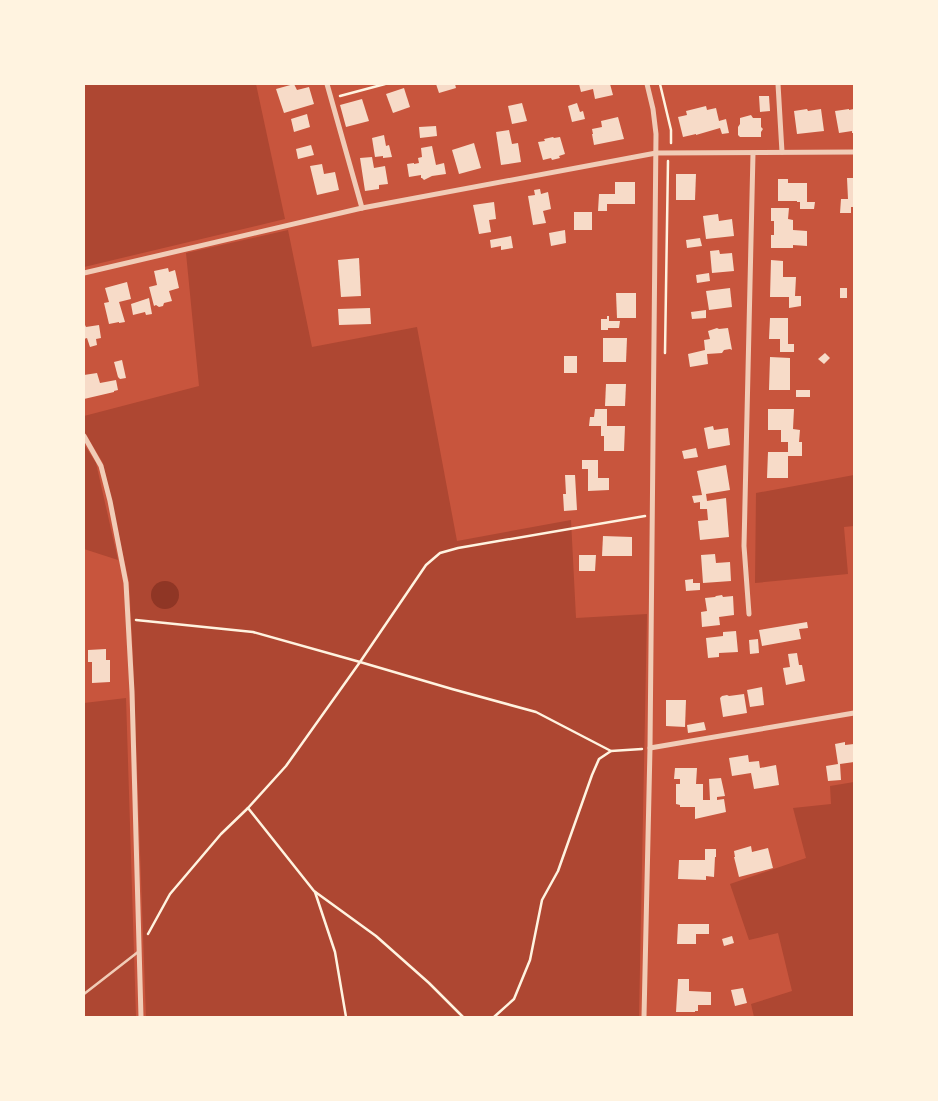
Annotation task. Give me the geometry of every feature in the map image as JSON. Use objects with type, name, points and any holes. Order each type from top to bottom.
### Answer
[{"type":"street","points":[[327,84],[362,208]]},
{"type":"street","points":[[644,1017],[650,748],[656,153],[653,109],[647,84]]},
{"type":"street","points":[[778,84],[782,152]]},
{"type":"street","points":[[84,273],[362,208],[656,153],[854,152]]},
{"type":"street","points":[[750,614],[744,546],[753,153]]},
{"type":"street","points":[[84,436],[101,466],[126,583],[132,692],[141,1017]]},
{"type":"street","points":[[650,748],[854,713]]},
{"type":"lane","points":[[84,994],[139,951]]},
{"type":"path","points":[[331,99],[385,84]]},
{"type":"path","points":[[660,84],[672,139],[668,163],[664,358]]},
{"type":"path","points":[[148,934],[170,894],[221,834],[248,808],[286,766],[426,565],[440,554],[458,548],[651,515]]},
{"type":"path","points":[[127,619],[253,632],[536,712],[611,751]]},
{"type":"path","points":[[494,1017],[514,999],[530,960],[542,900],[558,871],[599,759],[611,751],[650,748]]},
{"type":"path","points":[[248,808],[314,891],[376,936],[429,983],[463,1017]]},
{"type":"path","points":[[314,891],[336,952],[346,1017]]},
{"type":"shaded area","points":[[84,84],[256,84],[285,219],[84,267]]},
{"type":"shaded area","points":[[288,230],[312,347],[417,327],[457,541],[571,520],[576,618],[647,614],[639,1017],[146,1017],[129,582],[103,463],[84,431],[84,416],[199,386],[186,253]]},
{"type":"shaded area","points":[[84,444],[96,463],[118,560],[84,549]]},
{"type":"shaded area","points":[[854,475],[854,526],[844,527],[848,574],[755,583],[756,493]]},
{"type":"shaded area","points":[[165,581],[175,585],[179,595],[175,605],[165,609],[155,605],[151,595],[155,585]]},
{"type":"shaded area","points":[[126,698],[136,1017],[84,1017],[84,703]]},
{"type":"shaded area","points":[[854,782],[854,1017],[754,1017],[751,1004],[792,991],[778,933],[749,940],[730,884],[806,858],[793,808],[831,804],[830,786]]},
{"type":"building","points":[[294,84],[297,90],[309,87],[314,104],[284,113],[276,89]]},
{"type":"building","points":[[436,84],[455,84],[456,88],[439,93]]},
{"type":"building","points":[[579,84],[610,84],[613,95],[595,99],[593,89],[581,92]]},
{"type":"building","points":[[404,88],[410,107],[393,113],[386,94]]},
{"type":"building","points":[[759,96],[769,96],[770,111],[760,112]]},
{"type":"building","points":[[362,99],[369,121],[346,127],[340,105]]},
{"type":"building","points":[[522,103],[527,121],[512,124],[508,106]]},
{"type":"building","points":[[577,103],[580,112],[583,111],[585,119],[572,122],[568,106]]},
{"type":"building","points":[[706,106],[707,110],[716,108],[719,121],[726,119],[729,133],[722,134],[720,128],[683,137],[678,117],[687,115],[686,111]]},
{"type":"building","points":[[807,109],[808,111],[821,109],[824,131],[797,134],[794,111]]},
{"type":"building","points":[[854,109],[854,133],[852,131],[839,133],[835,111]]},
{"type":"building","points":[[307,114],[310,127],[294,132],[291,119]]},
{"type":"building","points":[[751,115],[753,118],[761,118],[761,127],[763,129],[761,137],[740,137],[738,135],[738,127],[740,118]]},
{"type":"building","points":[[618,117],[624,139],[594,145],[592,129],[602,127],[601,121]]},
{"type":"building","points":[[436,126],[437,136],[420,138],[419,127]]},
{"type":"building","points":[[509,130],[512,144],[518,143],[521,162],[501,165],[496,132]]},
{"type":"building","points":[[384,135],[386,146],[389,145],[392,157],[375,157],[372,138]]},
{"type":"building","points":[[553,137],[560,137],[565,154],[559,156],[560,158],[543,160],[538,142]]},
{"type":"building","points":[[474,143],[481,168],[459,174],[452,150]]},
{"type":"building","points":[[311,145],[314,155],[298,159],[296,149]]},
{"type":"building","points":[[432,146],[436,165],[444,163],[446,174],[432,176],[424,180],[421,178],[421,175],[409,177],[407,164],[419,163],[418,158],[422,157],[421,148]]},
{"type":"building","points":[[372,157],[374,168],[385,166],[388,184],[379,185],[379,189],[365,191],[360,158]]},
{"type":"building","points":[[322,164],[324,174],[335,172],[339,190],[317,195],[310,166]]},
{"type":"building","points":[[676,174],[696,174],[695,200],[676,200]]},
{"type":"building","points":[[847,178],[854,178],[854,207],[851,207],[851,213],[840,213],[841,199],[848,199]]},
{"type":"building","points":[[778,179],[788,179],[788,183],[807,183],[807,202],[815,202],[814,209],[800,209],[800,202],[797,201],[778,201]]},
{"type":"building","points":[[615,182],[635,182],[635,204],[607,204],[607,211],[598,211],[599,194],[615,194]]},
{"type":"building","points":[[540,189],[541,194],[548,192],[551,209],[543,211],[546,223],[533,225],[528,196],[535,195],[534,190]]},
{"type":"building","points":[[494,202],[496,219],[489,220],[491,232],[479,234],[473,205]]},
{"type":"building","points":[[771,208],[789,208],[788,219],[793,220],[793,230],[807,231],[807,246],[793,245],[793,248],[771,248],[771,235],[774,235],[774,221],[771,221]]},
{"type":"building","points":[[574,212],[592,212],[592,230],[574,230]]},
{"type":"building","points":[[718,214],[719,221],[732,219],[734,236],[706,239],[703,216]]},
{"type":"building","points":[[565,230],[566,243],[551,246],[549,233]]},
{"type":"building","points":[[511,236],[513,248],[501,250],[501,246],[491,248],[490,240]]},
{"type":"building","points":[[700,238],[702,246],[687,248],[686,240]]},
{"type":"building","points":[[719,250],[720,254],[732,253],[734,271],[712,273],[710,251]]},
{"type":"building","points":[[359,258],[361,296],[341,297],[338,260]]},
{"type":"building","points":[[771,260],[783,261],[783,277],[796,277],[795,296],[801,296],[801,306],[789,308],[789,297],[770,297]]},
{"type":"building","points":[[168,268],[169,272],[175,270],[179,288],[169,291],[172,301],[164,303],[163,306],[154,306],[149,287],[157,285],[154,271]]},
{"type":"building","points":[[709,273],[710,281],[697,283],[696,275]]},
{"type":"building","points":[[127,282],[131,299],[119,302],[125,322],[109,324],[104,303],[109,302],[105,288]]},
{"type":"building","points":[[730,288],[732,307],[709,310],[706,291]]},
{"type":"building","points":[[840,288],[847,288],[847,298],[840,298]]},
{"type":"building","points":[[616,293],[636,293],[636,318],[617,318]]},
{"type":"building","points":[[149,298],[152,314],[146,315],[145,312],[133,315],[131,304]]},
{"type":"building","points":[[370,308],[371,324],[339,325],[338,309]]},
{"type":"building","points":[[706,310],[706,318],[692,319],[691,312]]},
{"type":"building","points":[[607,316],[609,316],[609,321],[620,321],[619,328],[601,330],[601,319],[607,319]]},
{"type":"building","points":[[770,318],[788,318],[788,344],[794,344],[794,352],[780,352],[780,339],[769,339]]},
{"type":"building","points":[[84,323],[86,327],[99,325],[101,338],[96,339],[97,345],[90,347],[87,338],[84,339]]},
{"type":"building","points":[[717,328],[728,328],[732,350],[707,354],[708,364],[690,367],[688,354],[705,350],[704,340],[710,339],[708,331]]},
{"type":"building","points":[[603,338],[627,338],[626,362],[603,362]]},
{"type":"building","points":[[825,353],[830,358],[824,364],[818,359]]},
{"type":"building","points":[[564,356],[577,356],[577,373],[564,373]]},
{"type":"building","points":[[770,357],[790,358],[790,390],[769,390]]},
{"type":"building","points":[[122,360],[126,378],[120,379],[114,362]]},
{"type":"building","points":[[97,373],[100,383],[116,380],[118,390],[84,399],[84,375]]},
{"type":"building","points":[[606,384],[626,384],[625,406],[605,406]]},
{"type":"building","points":[[796,390],[810,390],[810,397],[796,397]]},
{"type":"building","points":[[595,409],[607,409],[607,426],[625,426],[624,451],[604,451],[604,436],[601,436],[601,426],[589,426],[590,417],[594,417]]},
{"type":"building","points":[[768,409],[794,409],[793,429],[800,430],[799,442],[802,442],[802,456],[788,456],[788,478],[767,478],[768,452],[788,452],[788,442],[781,442],[781,430],[768,430]]},
{"type":"building","points":[[713,426],[714,430],[728,428],[730,445],[708,449],[704,428]]},
{"type":"building","points":[[696,448],[698,457],[684,459],[682,451]]},
{"type":"building","points":[[582,460],[598,460],[598,478],[609,478],[609,490],[588,491],[588,469],[582,469]]},
{"type":"building","points":[[726,465],[730,490],[706,494],[707,501],[726,498],[729,537],[700,540],[698,521],[708,520],[707,509],[700,509],[700,502],[694,503],[692,496],[702,495],[697,471]]},
{"type":"building","points":[[565,475],[575,475],[577,510],[564,511],[563,494],[566,494]]},
{"type":"building","points":[[603,536],[632,537],[632,556],[602,556]]},
{"type":"building","points":[[715,554],[716,563],[730,562],[731,581],[703,583],[701,555]]},
{"type":"building","points":[[579,555],[596,555],[595,571],[579,571]]},
{"type":"building","points":[[693,579],[693,583],[700,583],[700,590],[686,591],[685,580]]},
{"type":"building","points":[[722,595],[723,597],[733,596],[734,615],[719,617],[720,625],[702,627],[701,612],[707,611],[705,598]]},
{"type":"building","points":[[807,622],[808,628],[799,629],[801,639],[762,646],[759,630]]},
{"type":"building","points":[[736,631],[738,652],[719,653],[719,657],[708,658],[706,638],[723,636],[723,632]]},
{"type":"building","points":[[758,639],[759,653],[750,654],[749,640]]},
{"type":"building","points":[[106,649],[106,660],[110,660],[110,682],[92,683],[92,662],[88,662],[88,650]]},
{"type":"building","points":[[797,653],[799,665],[802,665],[805,681],[786,685],[783,668],[790,667],[788,654]]},
{"type":"building","points":[[762,687],[764,705],[750,707],[747,690]]},
{"type":"building","points":[[744,694],[747,713],[723,717],[720,698],[727,695]]},
{"type":"building","points":[[666,700],[686,700],[685,727],[666,726]]},
{"type":"building","points":[[704,722],[706,730],[688,733],[687,725]]},
{"type":"building","points":[[845,742],[845,745],[854,744],[854,762],[840,764],[841,780],[828,781],[826,766],[838,764],[835,744]]},
{"type":"building","points":[[748,755],[749,762],[759,761],[760,768],[776,765],[779,785],[754,789],[751,773],[732,776],[729,758]]},
{"type":"building","points":[[675,768],[697,768],[696,784],[703,784],[703,800],[710,800],[709,779],[721,778],[725,796],[717,797],[717,800],[724,799],[726,812],[695,819],[695,807],[680,807],[680,805],[676,804],[676,784],[680,784],[680,779],[674,779]]},
{"type":"building","points":[[751,846],[752,852],[768,848],[773,868],[739,877],[734,851]]},
{"type":"building","points":[[705,849],[716,849],[714,877],[706,876],[706,880],[678,879],[679,860],[705,860]]},
{"type":"building","points":[[678,924],[709,924],[709,934],[696,934],[696,944],[677,944]]},
{"type":"building","points":[[732,936],[734,943],[724,946],[722,939]]},
{"type":"building","points":[[678,979],[689,979],[689,991],[711,992],[711,1005],[698,1005],[698,1011],[695,1012],[676,1012]]},
{"type":"building","points":[[743,988],[747,1003],[735,1006],[731,990]]}]
